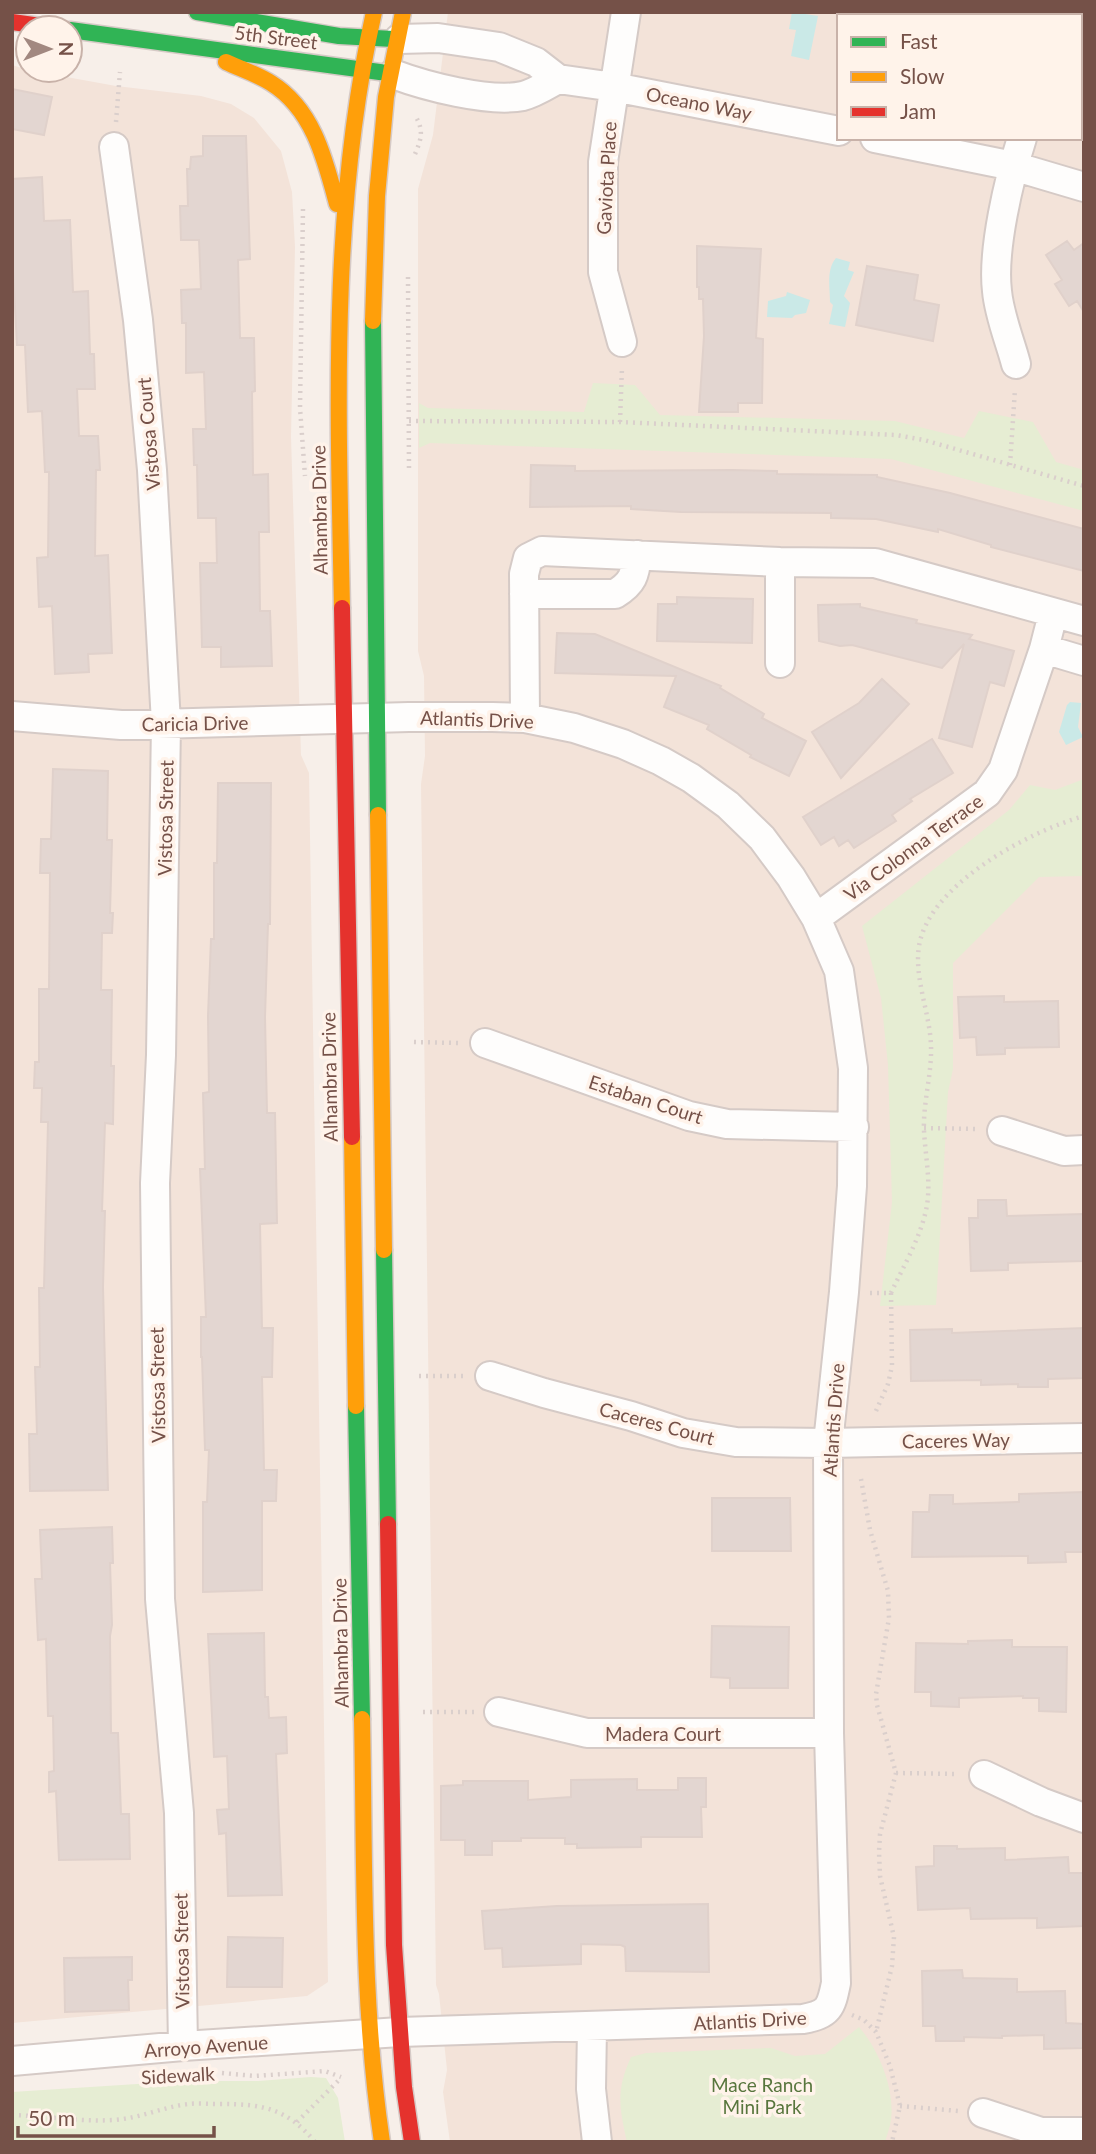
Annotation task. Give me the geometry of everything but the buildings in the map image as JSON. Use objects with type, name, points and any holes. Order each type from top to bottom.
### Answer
[{"type":"main road","name":"5th Street","points":[[197,12],[367,39],[401,26]]},
{"type":"main road","points":[[240,18],[296,12]]},
{"type":"main road","name":"Alhambra Drive","points":[[374,12],[361,69],[343,225],[339,437],[369,2035],[382,2142]]},
{"type":"main road","points":[[401,26],[386,97],[377,196],[373,275],[373,416],[394,1945],[412,2142]]},
{"type":"main road","name":"5th Street","points":[[84,32],[393,74]]},
{"type":"main road","points":[[199,48],[272,84],[303,112],[320,142],[343,225]]},
{"type":"street","name":"Gaviota Place","points":[[622,342],[603,272],[603,162],[626,12]]},
{"type":"street","name":"Oceano Way","points":[[401,26],[438,38],[499,47],[536,62],[558,79],[614,87],[837,131]]},
{"type":"street","points":[[393,74],[430,88],[508,98],[526,95],[558,79]]},
{"type":"street","points":[[885,140],[1013,166],[1084,187]]},
{"type":"street","points":[[1016,364],[997,293],[996,261],[1013,166],[1021,140]]},
{"type":"street","name":"Vistosa Court","points":[[114,147],[138,320],[151,457],[166,723]]},
{"type":"street","points":[[525,719],[524,573],[528,558],[542,551],[780,562],[876,563],[1084,621]]},
{"type":"street","points":[[524,594],[615,594],[627,587],[635,577],[637,555]]},
{"type":"street","points":[[780,562],[780,663]]},
{"type":"street","name":"Via Colonna Terrace","points":[[816,918],[987,793],[1003,770],[1044,649],[1053,614]]},
{"type":"street","points":[[1044,649],[1084,661]]},
{"type":"street","name":"Caricia Drive","points":[[12,716],[121,725],[379,718]]},
{"type":"street","name":"Atlantis Drive","points":[[379,718],[525,719],[574,728],[623,744],[661,761],[728,806],[762,838],[791,877],[816,918],[839,971],[853,1068],[854,1127],[844,1292],[828,1444],[829,1733],[836,1983],[832,2006],[820,2016],[803,2019],[400,2032]]},
{"type":"street","name":"Vistosa Street","points":[[166,723],[162,1055],[155,1183],[160,1599],[179,1813],[183,2046]]},
{"type":"street","name":"Estaban Court","points":[[485,1044],[689,1116],[726,1124],[854,1127]]},
{"type":"street","points":[[1002,1131],[1064,1151],[1084,1150]]},
{"type":"street","name":"Caceres Court","points":[[490,1376],[683,1433],[737,1443],[828,1444]]},
{"type":"street","name":"Caceres Way","points":[[828,1444],[1084,1438]]},
{"type":"street","name":"Madera Court","points":[[499,1712],[587,1733],[829,1733]]},
{"type":"street","points":[[984,1775],[1041,1802],[1084,1818]]},
{"type":"street","points":[[592,2027],[591,2089],[597,2142]]},
{"type":"street","name":"Arroyo Avenue","points":[[12,2061],[183,2046],[400,2032]]},
{"type":"street","points":[[983,2113],[1041,2132],[1084,2132]]},
{"type":"path","points":[[114,147],[120,72]]},
{"type":"path","points":[[412,159],[421,140],[422,127],[415,116]]},
{"type":"path","points":[[303,204],[300,408],[305,478]]},
{"type":"path","points":[[408,273],[408,476]]},
{"type":"path","points":[[620,422],[622,342]]},
{"type":"path","points":[[1010,465],[1016,364]]},
{"type":"path","points":[[409,421],[620,422],[896,435],[924,440],[1084,486]]},
{"type":"path","points":[[876,1411],[888,1384],[892,1366],[891,1293],[922,1226],[928,1203],[924,1128],[931,1044],[919,971],[919,945],[926,926],[960,882],[1006,849],[1060,823],[1084,817]]},
{"type":"path","points":[[414,1042],[485,1044]]},
{"type":"path","points":[[924,1128],[1002,1131]]},
{"type":"path","points":[[844,1292],[891,1293]]},
{"type":"path","points":[[419,1376],[490,1376]]},
{"type":"path","points":[[861,1479],[870,1530],[888,1591],[889,1618],[876,1694],[896,1773],[878,1852],[880,1876],[894,1937],[892,1966],[876,2032]]},
{"type":"path","points":[[422,1712],[499,1712]]},
{"type":"path","points":[[896,1773],[984,1775]]},
{"type":"path","points":[[832,2006],[864,2020],[876,2032],[890,2066],[900,2106],[892,2142]]},
{"type":"path","name":"Sidewalk","points":[[215,2073],[255,2076],[325,2071],[342,2077],[297,2122]]},
{"type":"path","points":[[12,2115],[114,2120],[147,2116],[187,2104],[253,2104],[274,2110],[297,2122],[315,2142]]},
{"type":"path","points":[[900,2106],[983,2113]]},
{"type":"shaded area","points":[[448,12],[1084,12],[1084,2142],[450,2142],[443,2092],[447,2070],[436,1985],[421,784],[425,756],[424,676],[418,651],[418,189],[433,135]]},
{"type":"shaded area","points":[[12,65],[14,84],[84,84],[84,80],[201,96],[231,104],[254,118],[281,151],[292,192],[295,247],[291,437],[301,755],[309,773],[328,1982],[307,1996],[12,2023]]},
{"type":"green space","points":[[593,383],[635,385],[660,415],[895,421],[964,438],[979,411],[1033,422],[1056,462],[1084,470],[1084,511],[891,459],[430,443],[419,448],[419,403],[428,408],[584,412]]},
{"type":"green space","points":[[1084,779],[1084,876],[1039,877],[953,963],[953,1069],[948,1092],[936,1305],[880,1306],[892,1202],[888,1065],[881,998],[862,926],[1009,810],[1030,785],[1055,790]]},
{"type":"green space","name":"Mace Ranch Mini Park","points":[[859,2027],[879,2058],[888,2083],[892,2108],[885,2142],[627,2142],[620,2099],[623,2079],[631,2057],[646,2053],[771,2048],[795,2056],[825,2054]]},
{"type":"green space","points":[[326,2078],[338,2098],[345,2142],[12,2142],[12,2092],[184,2081],[258,2081]]},
{"type":"water","points":[[792,12],[818,16],[809,60],[791,56],[796,30],[789,29]]},
{"type":"water","points":[[836,258],[850,262],[848,270],[854,272],[844,296],[850,303],[845,327],[829,324],[833,305],[830,302],[830,273]]},
{"type":"water","points":[[787,292],[810,300],[806,313],[792,318],[767,317],[768,301],[786,296]]},
{"type":"water","points":[[1070,702],[1081,703],[1078,727],[1083,737],[1066,745],[1059,732]]},
{"type":"traffic: fast","points":[[197,12],[339,36],[393,39]]},
{"type":"traffic: fast","points":[[84,32],[387,73]]},
{"type":"traffic: fast","points":[[373,321],[378,815]]},
{"type":"traffic: fast","points":[[384,1250],[388,1524]]},
{"type":"traffic: fast","points":[[356,1406],[362,1719]]},
{"type":"traffic: slow","points":[[342,608],[339,383],[343,234],[360,86],[374,12]]},
{"type":"traffic: slow","points":[[373,321],[377,196],[386,97],[403,12]]},
{"type":"traffic: slow","points":[[226,62],[271,83],[297,107],[315,136],[337,204]]},
{"type":"traffic: slow","points":[[378,815],[384,1250]]},
{"type":"traffic: slow","points":[[352,1137],[356,1406]]},
{"type":"traffic: slow","points":[[362,1719],[367,1984],[382,2142]]},
{"type":"traffic: jam","points":[[342,608],[352,1137]]},
{"type":"traffic: jam","points":[[388,1524],[394,1945],[404,2087],[412,2142]]}]
